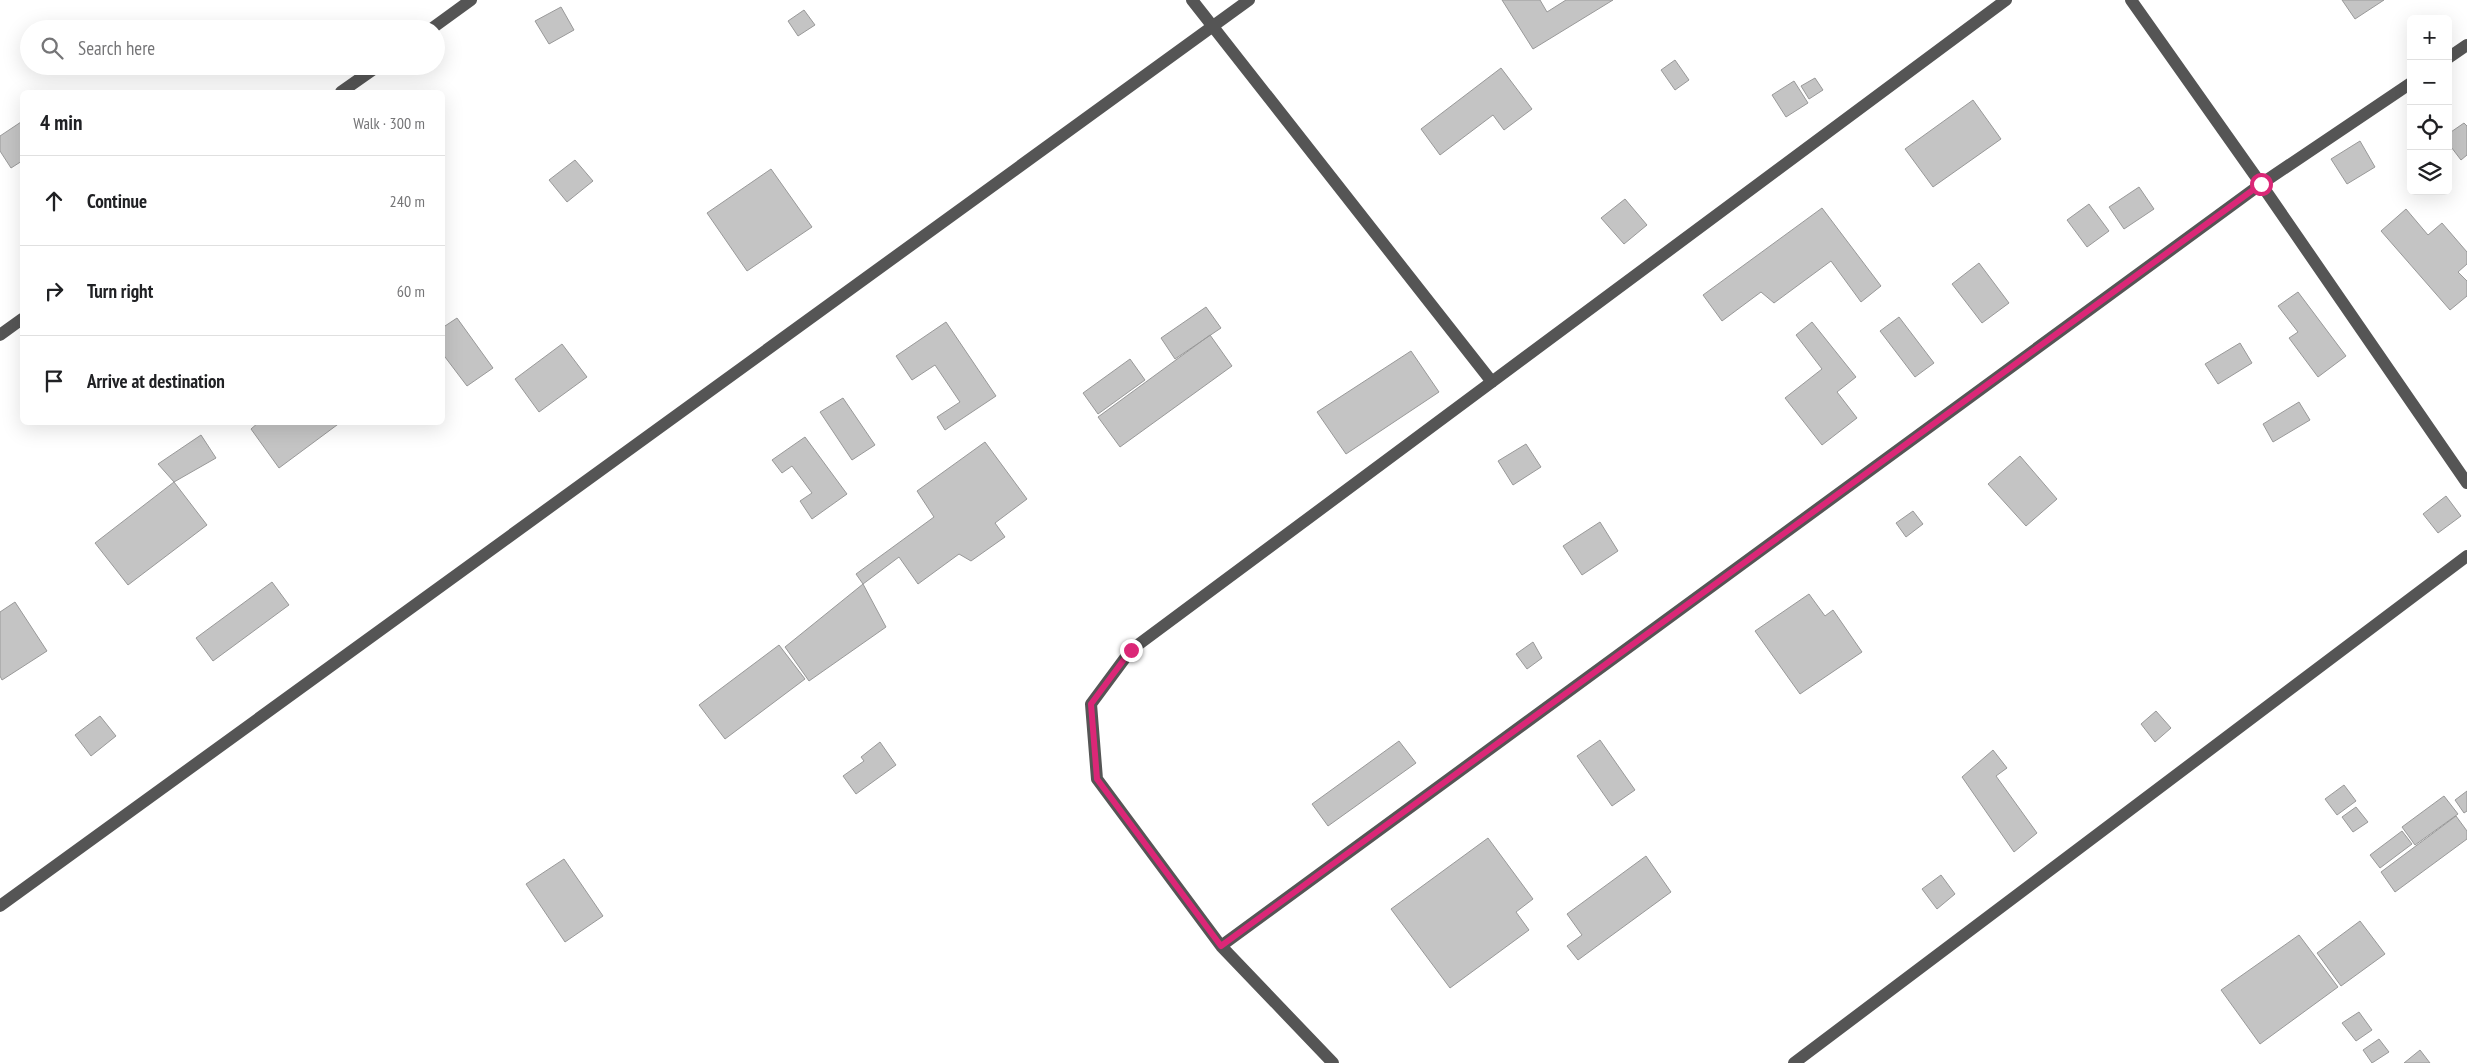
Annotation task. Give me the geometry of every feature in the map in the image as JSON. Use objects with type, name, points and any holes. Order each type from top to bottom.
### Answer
[{"type":"street","points":[[443,20],[471,0]]},
{"type":"street","points":[[1192,0],[1492,382]]},
{"type":"street","points":[[0,906],[1249,0]]},
{"type":"street","points":[[1333,1063],[1221,946],[1097,779],[1091,704],[1131,650],[2006,0]]},
{"type":"street","points":[[2131,0],[2261,184],[2467,483]]},
{"type":"street","points":[[2452,55],[2467,45]]},
{"type":"street","points":[[344,90],[365,75]]},
{"type":"street","points":[[1221,946],[2261,184],[2407,86]]},
{"type":"street","points":[[0,335],[20,320]]},
{"type":"street","points":[[1794,1063],[2467,556]]},
{"type":"building","points":[[1502,0],[1540,0],[1547,12],[1566,0],[1613,0],[1533,49]]},
{"type":"building","points":[[2342,0],[2384,0],[2355,19]]},
{"type":"building","points":[[561,7],[574,30],[549,44],[535,21]]},
{"type":"building","points":[[804,10],[815,25],[798,36],[788,21]]},
{"type":"building","points":[[1675,60],[1689,80],[1675,90],[1661,70]]},
{"type":"building","points":[[1501,68],[1532,109],[1504,130],[1493,115],[1440,155],[1421,129]]},
{"type":"building","points":[[1815,78],[1823,90],[1809,99],[1801,86]]},
{"type":"building","points":[[1794,81],[1808,103],[1786,117],[1772,95]]},
{"type":"building","points":[[1973,100],[2001,139],[1933,187],[1905,149]]},
{"type":"building","points":[[20,123],[20,162],[11,168],[0,151],[0,136]]},
{"type":"building","points":[[2464,123],[2467,126],[2467,155],[2461,160],[2452,148],[2452,131]]},
{"type":"building","points":[[2360,141],[2375,167],[2347,184],[2331,159]]},
{"type":"building","points":[[575,160],[593,181],[567,202],[549,180]]},
{"type":"building","points":[[771,169],[812,227],[747,271],[707,213]]},
{"type":"building","points":[[2139,187],[2154,209],[2124,229],[2109,207]]},
{"type":"building","points":[[1625,199],[1647,225],[1624,244],[1601,218]]},
{"type":"building","points":[[2089,204],[2109,231],[2087,247],[2067,220]]},
{"type":"building","points":[[1822,208],[1881,286],[1861,302],[1831,261],[1774,303],[1761,292],[1722,321],[1703,295]]},
{"type":"building","points":[[2406,209],[2428,235],[2442,223],[2467,252],[2467,264],[2458,272],[2467,281],[2467,296],[2450,310],[2381,231]]},
{"type":"building","points":[[1979,263],[2009,303],[1982,323],[1952,284]]},
{"type":"building","points":[[2298,292],[2346,356],[2318,377],[2289,338],[2298,332],[2278,306]]},
{"type":"building","points":[[1206,307],[1221,328],[1175,359],[1161,338]]},
{"type":"building","points":[[1899,317],[1934,363],[1915,377],[1880,331]]},
{"type":"building","points":[[457,318],[493,368],[467,386],[445,357],[445,326]]},
{"type":"building","points":[[946,322],[996,396],[945,430],[937,417],[960,402],[935,365],[912,380],[896,356]]},
{"type":"building","points":[[1812,322],[1856,377],[1837,392],[1857,418],[1822,445],[1785,398],[1822,369],[1796,335]]},
{"type":"building","points":[[1210,335],[1232,366],[1120,447],[1098,417]]},
{"type":"building","points":[[2240,343],[2252,363],[2218,384],[2205,364]]},
{"type":"building","points":[[562,344],[587,377],[539,412],[515,379]]},
{"type":"building","points":[[1411,351],[1439,392],[1346,454],[1317,412]]},
{"type":"building","points":[[1130,359],[1145,380],[1098,414],[1083,393]]},
{"type":"building","points":[[843,398],[875,445],[852,460],[820,412]]},
{"type":"building","points":[[2299,402],[2310,420],[2273,442],[2263,424]]},
{"type":"building","points":[[256,425],[337,425],[279,468],[251,429]]},
{"type":"building","points":[[201,435],[216,458],[174,482],[158,464]]},
{"type":"building","points":[[805,437],[847,494],[812,519],[800,501],[812,493],[792,466],[782,473],[772,460]]},
{"type":"building","points":[[985,442],[1027,499],[995,523],[1005,537],[971,561],[959,554],[918,584],[899,557],[863,584],[856,574],[934,517],[917,491]]},
{"type":"building","points":[[1526,444],[1541,467],[1513,485],[1498,461]]},
{"type":"building","points":[[2020,456],[2057,499],[2026,526],[1988,484]]},
{"type":"building","points":[[174,482],[207,525],[128,585],[95,543]]},
{"type":"building","points":[[2446,496],[2461,516],[2438,533],[2423,514]]},
{"type":"building","points":[[1913,511],[1923,524],[1906,537],[1896,523]]},
{"type":"building","points":[[1600,522],[1618,551],[1582,575],[1563,546]]},
{"type":"building","points":[[272,582],[289,605],[213,661],[196,638]]},
{"type":"building","points":[[863,584],[886,627],[809,681],[785,647]]},
{"type":"building","points":[[1809,594],[1825,616],[1833,610],[1862,652],[1800,694],[1755,631]]},
{"type":"building","points":[[15,602],[47,651],[2,680],[0,676],[0,612]]},
{"type":"building","points":[[1533,642],[1542,658],[1527,669],[1516,654]]},
{"type":"building","points":[[779,645],[805,679],[725,739],[699,705]]},
{"type":"building","points":[[2156,711],[2171,728],[2155,742],[2141,724]]},
{"type":"building","points":[[100,716],[116,736],[91,756],[75,735]]},
{"type":"building","points":[[1600,740],[1635,790],[1612,806],[1577,756]]},
{"type":"building","points":[[1399,741],[1416,763],[1328,826],[1312,804]]},
{"type":"building","points":[[880,742],[896,765],[856,794],[843,776],[864,761],[861,757]]},
{"type":"building","points":[[1993,750],[2007,768],[1996,776],[2037,833],[2014,852],[1962,777]]},
{"type":"building","points":[[2344,785],[2356,801],[2337,815],[2325,799]]},
{"type":"building","points":[[2467,791],[2467,811],[2464,813],[2455,800]]},
{"type":"building","points":[[2444,796],[2458,814],[2415,845],[2402,827]]},
{"type":"building","points":[[2356,807],[2368,822],[2353,832],[2342,817]]},
{"type":"building","points":[[2456,816],[2467,831],[2467,839],[2395,892],[2381,872]]},
{"type":"building","points":[[2402,831],[2412,844],[2380,868],[2370,855]]},
{"type":"building","points":[[1488,838],[1533,899],[1516,912],[1529,930],[1450,988],[1391,909]]},
{"type":"building","points":[[1646,856],[1671,892],[1578,960],[1567,946],[1582,935],[1567,914]]},
{"type":"building","points":[[564,859],[603,916],[565,942],[526,884]]},
{"type":"building","points":[[1941,875],[1955,894],[1937,909],[1922,889]]},
{"type":"building","points":[[2360,921],[2385,954],[2341,986],[2317,953]]},
{"type":"building","points":[[2299,935],[2338,987],[2260,1044],[2221,990]]},
{"type":"building","points":[[2359,1012],[2372,1030],[2356,1041],[2342,1023]]},
{"type":"building","points":[[2379,1039],[2389,1052],[2372,1063],[2363,1050]]},
{"type":"building","points":[[2420,1050],[2430,1063],[2404,1063]]},
{"type":"route","points":[[1131,650],[1091,704],[1097,779],[1221,946],[2261,184]]}]
